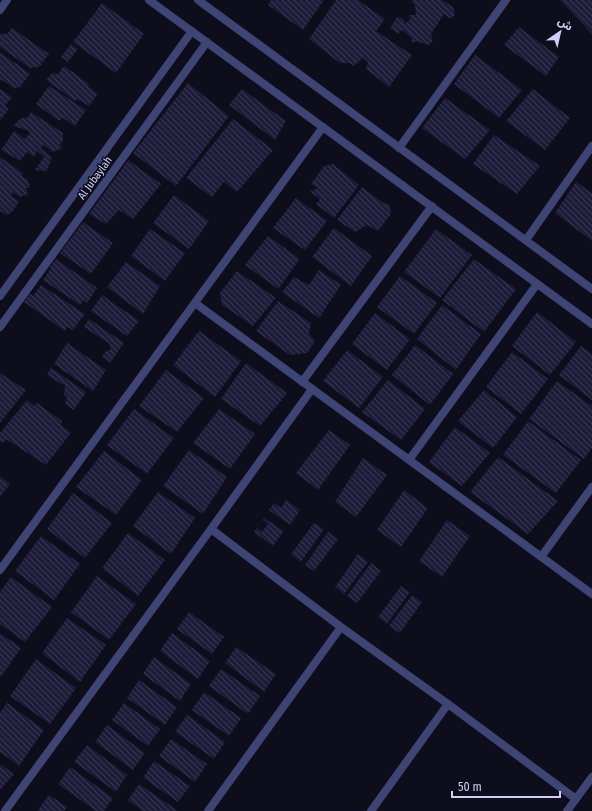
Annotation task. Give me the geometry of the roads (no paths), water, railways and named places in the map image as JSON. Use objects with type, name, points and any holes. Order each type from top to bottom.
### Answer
[{"type":"street","points":[[0,10],[7,0]]},
{"type":"street","points":[[149,0],[592,324]]},
{"type":"street","points":[[198,0],[592,289]]},
{"type":"street","points":[[400,148],[506,0]]},
{"type":"street","points":[[0,296],[192,31]]},
{"type":"street","name":"Al Jubaylah","points":[[0,327],[207,42]]},
{"type":"street","points":[[0,570],[323,127]]},
{"type":"street","points":[[526,240],[592,146]]},
{"type":"street","points":[[302,382],[432,206]]},
{"type":"street","points":[[410,460],[537,284]]},
{"type":"street","points":[[195,303],[592,594]]},
{"type":"street","points":[[5,811],[312,389]]},
{"type":"street","points":[[541,556],[592,487]]},
{"type":"street","points":[[211,529],[341,627],[576,799]]},
{"type":"street","points":[[208,811],[341,627]]},
{"type":"street","points":[[371,811],[448,704]]},
{"type":"street","points":[[567,811],[592,777]]}]
